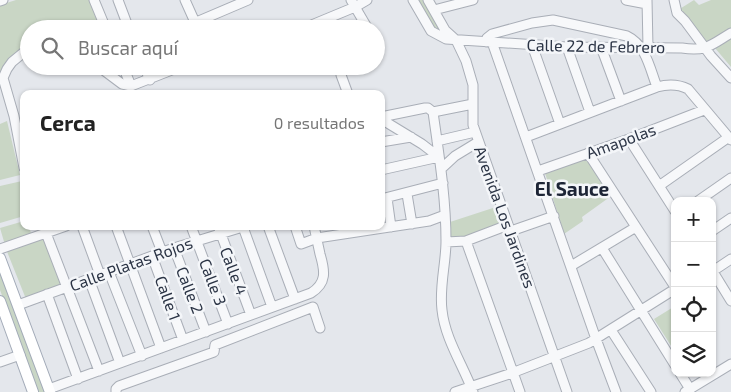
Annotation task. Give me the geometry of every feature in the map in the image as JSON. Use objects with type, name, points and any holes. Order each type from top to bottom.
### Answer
[{"type":"main road","points":[[0,258],[50,391]]},
{"type":"main road","points":[[0,302],[2,313],[34,392]]},
{"type":"street","points":[[94,0],[102,20]]},
{"type":"street","points":[[118,0],[126,20]]},
{"type":"street","points":[[185,0],[194,20]]},
{"type":"street","points":[[320,20],[353,3],[367,0]]},
{"type":"street","name":"Calle 22 de Febrero","points":[[413,0],[431,30],[440,37],[456,40],[567,47],[645,47],[699,50],[731,34]]},
{"type":"street","name":"Avenida Los Jardines","points":[[428,0],[445,30],[456,40],[471,73],[474,94],[473,125],[478,142],[567,392]]},
{"type":"street","points":[[434,10],[473,0]]},
{"type":"street","points":[[626,0],[647,2],[645,47],[657,87]]},
{"type":"street","points":[[674,0],[677,13],[731,78]]},
{"type":"street","points":[[208,20],[243,1]]},
{"type":"street","points":[[353,3],[363,20]]},
{"type":"street","points":[[616,392],[526,137],[486,38],[492,34],[532,23],[553,20],[627,36],[645,47]]},
{"type":"street","points":[[532,45],[560,124]]},
{"type":"street","points":[[567,47],[590,112]]},
{"type":"street","points":[[601,47],[621,101]]},
{"type":"street","points":[[20,55],[6,69],[2,78],[14,116],[20,147]]},
{"type":"street","points":[[110,75],[122,84],[131,86],[161,75]]},
{"type":"street","points":[[127,75],[131,86]]},
{"type":"street","points":[[148,75],[150,80]]},
{"type":"street","points":[[341,75],[347,90]]},
{"type":"street","points":[[526,137],[657,87],[680,85],[688,89],[704,110],[729,134],[659,186]]},
{"type":"street","points":[[432,112],[473,104]]},
{"type":"street","points":[[385,117],[425,108],[432,112],[443,183],[445,215],[446,242],[442,310],[446,329],[472,389]]},
{"type":"street","name":"Amapolas","points":[[538,171],[704,110]]},
{"type":"street","points":[[385,121],[439,157]]},
{"type":"street","points":[[437,142],[475,132]]},
{"type":"street","points":[[385,141],[411,137]]},
{"type":"street","points":[[629,139],[671,205]]},
{"type":"street","points":[[441,170],[455,156],[478,142]]},
{"type":"street","points":[[588,153],[674,287]]},
{"type":"street","points":[[385,169],[439,157]]},
{"type":"street","points":[[704,197],[731,178]]},
{"type":"street","points":[[385,199],[443,183]]},
{"type":"street","points":[[407,194],[412,224]]},
{"type":"street","points":[[385,203],[391,227]]},
{"type":"street","points":[[385,227],[429,221],[445,215]]},
{"type":"street","points":[[446,242],[466,241],[554,216]]},
{"type":"street","points":[[716,228],[731,218]]},
{"type":"street","points":[[571,266],[636,227]]},
{"type":"street","points":[[83,230],[100,275]]},
{"type":"street","points":[[118,230],[161,348]]},
{"type":"street","points":[[154,230],[162,252]]},
{"type":"street","name":"Calle 3","points":[[193,230],[228,324]]},
{"type":"street","name":"Calle Platas Rojos","points":[[18,305],[197,240],[219,230]]},
{"type":"street","name":"Calle 4","points":[[219,230],[251,315]]},
{"type":"street","points":[[245,230],[272,307]]},
{"type":"street","points":[[269,230],[295,299]]},
{"type":"street","points":[[296,230],[301,244],[347,230]]},
{"type":"street","points":[[50,391],[120,363],[311,293],[322,283],[324,269],[315,230]]},
{"type":"street","points":[[0,249],[41,231],[68,287],[99,371]]},
{"type":"street","points":[[466,241],[520,392]]},
{"type":"street","name":"Calle 2","points":[[174,248],[206,332]]},
{"type":"street","points":[[602,248],[671,359]]},
{"type":"street","name":"Calle 1","points":[[152,256],[183,340]]},
{"type":"street","points":[[716,268],[731,259]]},
{"type":"street","points":[[109,272],[142,356]]},
{"type":"street","points":[[716,276],[731,300]]},
{"type":"street","points":[[89,279],[120,363]]},
{"type":"street","points":[[455,392],[472,389],[596,339],[641,312],[671,291]]},
{"type":"street","points":[[47,294],[78,379]]},
{"type":"street","points":[[116,392],[119,386],[214,352],[215,346],[313,307],[320,328]]},
{"type":"street","points":[[611,330],[651,392]]},
{"type":"street","points":[[0,362],[20,355]]},
{"type":"street","points":[[682,377],[688,390],[731,364]]},
{"type":"green space","points":[[16,0],[93,0],[101,20],[20,20],[20,50],[12,56],[6,64],[3,74],[0,75],[0,5]]},
{"type":"green space","points":[[417,0],[425,0],[439,28],[436,30],[433,28]]},
{"type":"green space","points":[[694,0],[699,5],[711,0],[731,0],[731,32],[709,45],[678,10]]},
{"type":"green space","points":[[731,39],[731,67],[715,48]]},
{"type":"green space","points":[[7,121],[20,175],[0,180],[0,124]]},
{"type":"green space","points":[[590,157],[614,194],[582,217],[583,221],[564,234],[545,173]]},
{"type":"green space","points":[[20,181],[20,217],[0,223],[0,186]]},
{"type":"green space","points":[[496,207],[503,226],[451,241],[450,222]]},
{"type":"green space","points":[[20,222],[20,230],[30,230],[32,237],[5,245],[0,228]]},
{"type":"green space","points":[[46,236],[63,285],[26,299],[6,249]]},
{"type":"green space","points":[[0,266],[47,392],[38,392],[0,290]]},
{"type":"green space","points":[[671,308],[671,346],[654,319]]},
{"type":"district","name":"El Sauce","points":[[572,189]]}]
